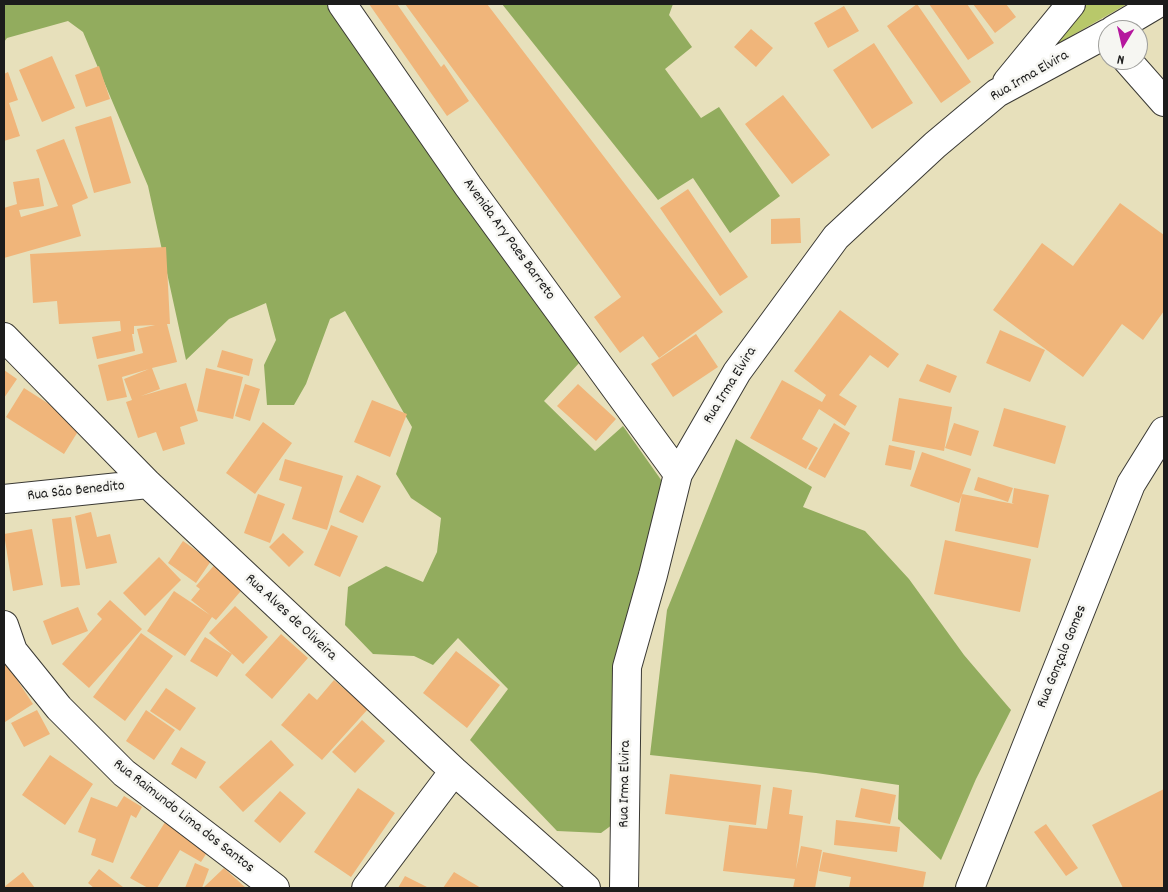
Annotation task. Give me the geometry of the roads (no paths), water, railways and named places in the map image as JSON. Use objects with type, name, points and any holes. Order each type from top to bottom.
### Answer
[{"type":"street","name":"Avenida Ary Paes Barreto","points":[[342,4],[468,186],[678,474]]},
{"type":"street","points":[[997,93],[1071,4]]},
{"type":"street","points":[[1076,4],[1098,25]]},
{"type":"street","name":"Rua Irma Elvira","points":[[1131,20],[1157,4]]},
{"type":"street","name":"Rua Irma Elvira","points":[[624,888],[627,667],[653,575],[678,474],[737,372],[836,237],[935,145],[997,93],[1098,39]]},
{"type":"street","points":[[1136,70],[1164,102]]},
{"type":"street","name":"Rua Alves de Oliveira","points":[[4,337],[148,484],[454,771],[586,888]]},
{"type":"street","name":"Rua Gonçalo Gomes","points":[[970,888],[1131,484],[1164,431]]},
{"type":"street","name":"Rua São Benedito","points":[[4,499],[148,484]]},
{"type":"street","name":"Rua Raimundo Lima dos Santos","points":[[4,625],[13,651],[59,708],[124,773],[275,888]]},
{"type":"street","points":[[366,888],[454,771]]}]
